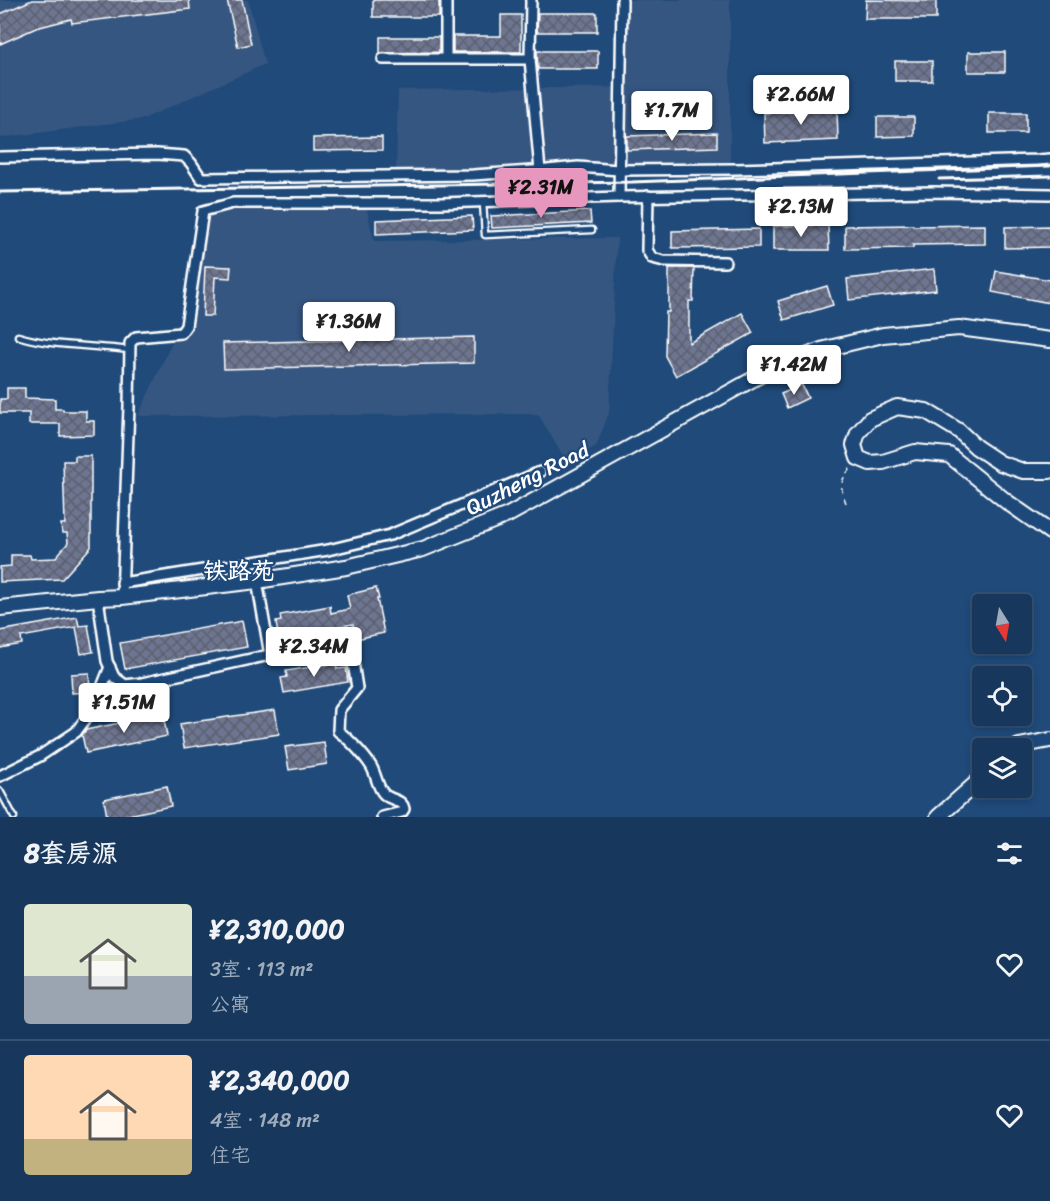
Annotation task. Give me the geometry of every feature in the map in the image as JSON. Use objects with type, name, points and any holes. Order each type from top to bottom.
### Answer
[{"type":"main road","name":"Quzheng Road","points":[[0,608],[122,597],[257,581],[346,567],[423,549],[508,515],[766,372],[821,350],[883,335],[959,328],[1050,340]]},
{"type":"main road","points":[[1050,471],[1023,471],[1000,464],[976,447],[959,431],[926,411],[897,408],[870,419],[858,433],[854,445],[858,458],[870,463],[883,462],[915,452],[949,455],[1007,502],[1050,532]]},
{"type":"main road","points":[[1032,743],[1050,740]]},
{"type":"main road","points":[[938,817],[972,787]]},
{"type":"street","points":[[446,0],[446,58]]},
{"type":"street","points":[[531,0],[530,59],[540,171]]},
{"type":"street","points":[[619,197],[622,0]]},
{"type":"street","points":[[383,59],[530,59]]},
{"type":"street","points":[[0,157],[166,154],[184,156],[201,178],[473,175],[578,167],[619,170],[735,169],[1050,159]]},
{"type":"street","points":[[122,597],[130,343],[136,336],[181,333],[186,326],[203,211],[233,203],[441,203],[648,196],[933,192],[1050,194]]},
{"type":"street","points":[[648,196],[647,250],[652,258],[664,261],[725,262]]},
{"type":"street","points":[[122,583],[328,550],[390,535],[540,472]]},
{"type":"street","points":[[257,581],[270,655]]},
{"type":"street","points":[[98,598],[107,661],[114,677],[125,685],[297,649],[350,643],[357,688],[339,710],[338,731],[346,736],[371,765],[383,794],[404,805],[400,813],[382,817]]},
{"type":"street","points":[[0,776],[40,756],[76,732],[94,707],[110,667]]},
{"type":"lane","points":[[483,202],[485,235],[592,230]]},
{"type":"lane","points":[[18,336],[65,345],[130,350]]},
{"type":"lane","points":[[0,791],[14,817]]},
{"type":"path","points":[[846,503],[840,487],[842,479],[858,458]]},
{"type":"shaded area","points":[[0,0],[248,0],[265,64],[143,119],[0,138]]},
{"type":"shaded area","points":[[628,0],[730,0],[730,169],[396,177],[398,90],[628,87]]},
{"type":"shaded area","points":[[366,206],[374,241],[617,238],[609,413],[596,446],[567,463],[538,414],[138,416],[182,321],[197,209]]},
{"type":"building","points":[[32,0],[189,0],[190,9],[72,23],[71,19],[36,28],[0,44],[0,14]]},
{"type":"building","points":[[227,0],[242,0],[251,44],[238,47]]},
{"type":"building","points":[[373,0],[439,0],[439,17],[373,17]]},
{"type":"building","points":[[866,0],[936,1],[936,19],[865,19]]},
{"type":"building","points":[[538,13],[597,13],[597,32],[537,32]]},
{"type":"building","points":[[501,15],[521,15],[521,52],[453,52],[453,36],[501,36]]},
{"type":"building","points":[[380,37],[439,37],[439,52],[380,53]]},
{"type":"building","points":[[537,51],[598,51],[598,69],[538,69]]},
{"type":"building","points":[[968,52],[1005,52],[1005,72],[968,72]]},
{"type":"building","points":[[895,61],[932,61],[932,81],[895,81]]},
{"type":"building","points":[[837,110],[838,140],[765,143],[764,113]]},
{"type":"building","points":[[989,113],[1026,113],[1026,133],[989,133]]},
{"type":"building","points":[[877,117],[914,117],[914,136],[877,137]]},
{"type":"building","points":[[717,133],[717,147],[627,150],[627,136]]},
{"type":"building","points":[[382,137],[382,150],[313,151],[313,138]]},
{"type":"building","points":[[590,211],[591,223],[492,228],[491,216]]},
{"type":"building","points":[[472,216],[473,230],[376,234],[376,220]]},
{"type":"building","points":[[828,225],[829,250],[773,250],[773,226]]},
{"type":"building","points":[[985,225],[985,244],[845,249],[845,226]]},
{"type":"building","points":[[1050,226],[1050,247],[1005,248],[1005,227]]},
{"type":"building","points":[[759,229],[759,247],[672,248],[672,231]]},
{"type":"building","points":[[205,266],[231,267],[230,278],[215,277],[213,316],[203,316]]},
{"type":"building","points":[[669,268],[694,268],[693,301],[689,301],[689,343],[742,313],[753,333],[676,376],[665,356],[666,312],[669,312]]},
{"type":"building","points":[[934,269],[936,290],[849,300],[847,279]]},
{"type":"building","points":[[996,271],[1050,280],[1050,303],[992,292]]},
{"type":"building","points":[[827,286],[833,305],[784,320],[778,301]]},
{"type":"building","points":[[474,337],[474,363],[224,369],[223,343]]},
{"type":"building","points":[[802,385],[808,398],[787,408],[781,394]]},
{"type":"building","points":[[7,388],[25,388],[25,398],[55,399],[55,409],[86,411],[86,421],[94,421],[94,435],[60,436],[60,424],[29,424],[29,413],[0,413],[0,399],[7,399]]},
{"type":"building","points":[[75,456],[91,456],[91,547],[62,579],[0,582],[0,567],[11,566],[11,555],[30,555],[31,559],[55,558],[68,543],[67,533],[62,533],[61,524],[65,524],[63,461],[75,461]]},
{"type":"building","points":[[376,588],[384,633],[356,639],[353,624],[278,636],[276,622],[281,621],[280,615],[330,606],[331,613],[350,609],[347,595]]},
{"type":"building","points":[[77,617],[79,626],[88,625],[93,652],[81,654],[76,627],[21,637],[22,644],[0,648],[0,631]]},
{"type":"building","points":[[242,621],[247,647],[125,669],[120,643]]},
{"type":"building","points":[[336,663],[337,669],[346,668],[348,682],[284,693],[281,678],[287,677],[286,671]]},
{"type":"building","points":[[89,673],[90,692],[72,693],[71,674]]},
{"type":"building","points":[[275,710],[279,734],[184,748],[180,724]]},
{"type":"building","points":[[163,714],[167,736],[86,753],[82,735],[86,730]]},
{"type":"building","points":[[324,742],[327,764],[289,770],[285,747]]},
{"type":"building","points":[[167,786],[171,806],[119,817],[107,817],[104,799]]},
{"type":"railway","points":[[0,192],[632,182],[1050,166]]},
{"type":"railway","points":[[939,179],[1050,176]]},
{"type":"district","name":"铁路苑","points":[[239,571]]}]
